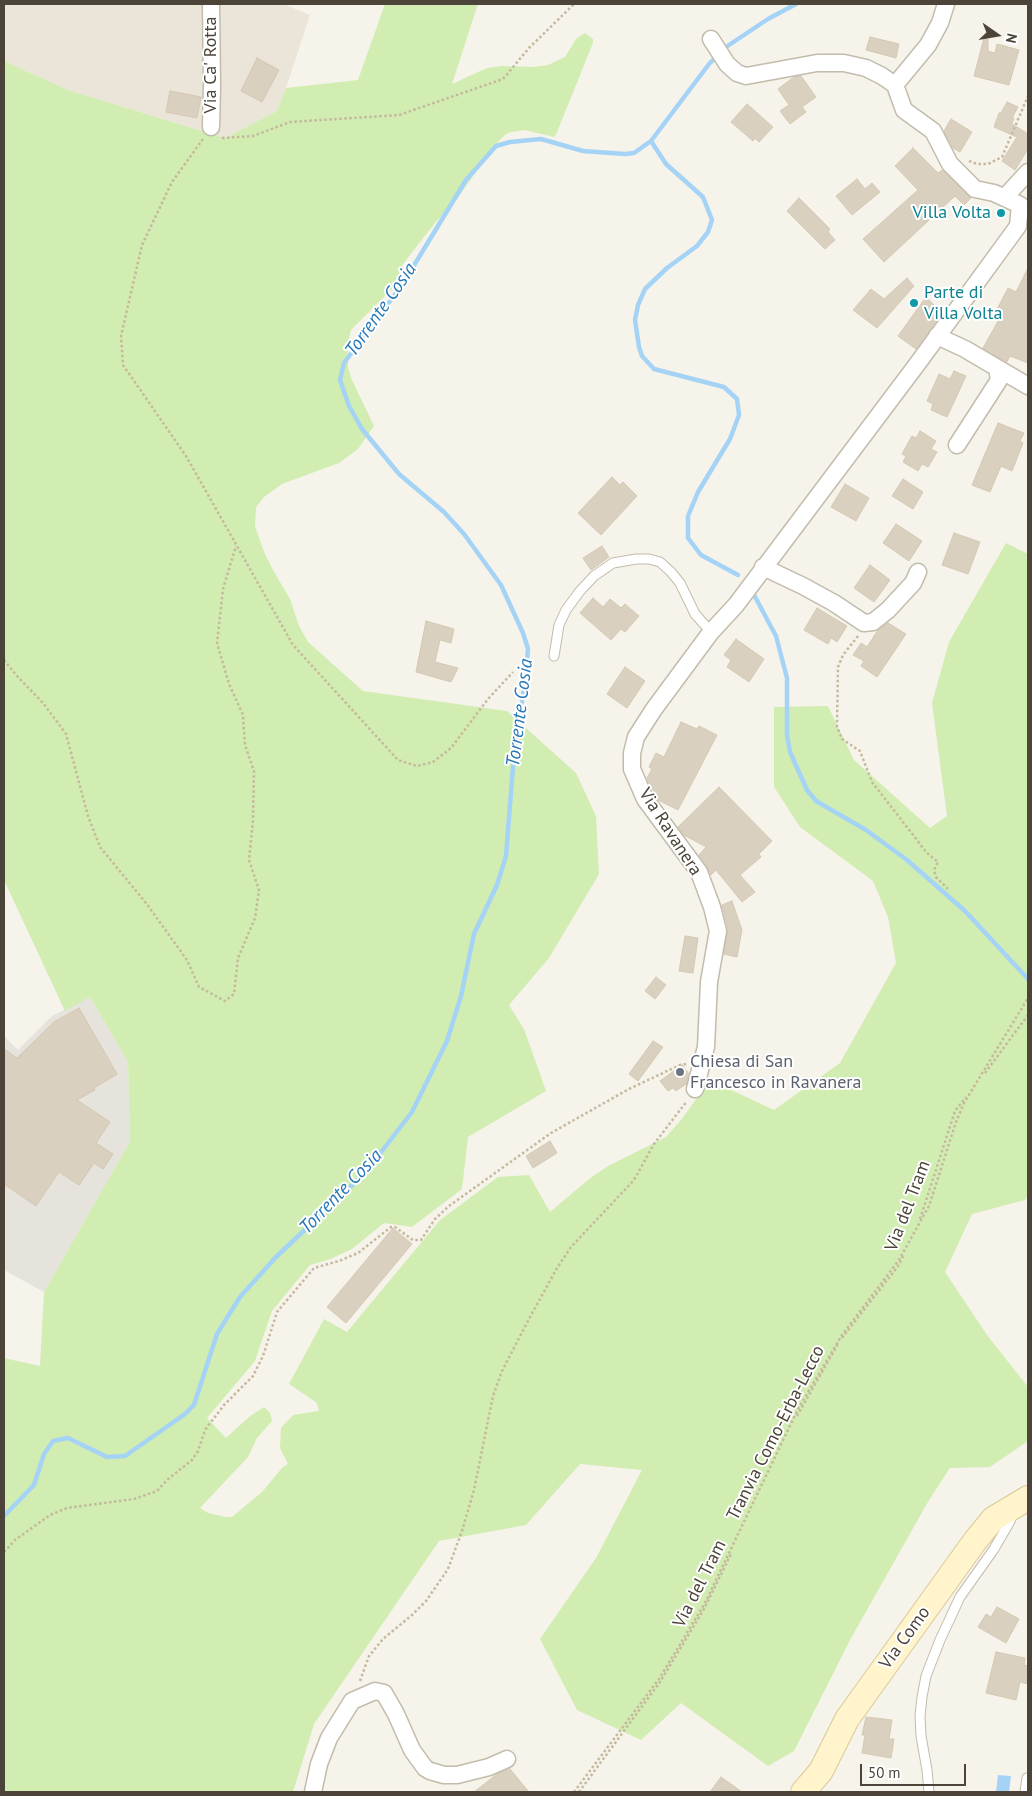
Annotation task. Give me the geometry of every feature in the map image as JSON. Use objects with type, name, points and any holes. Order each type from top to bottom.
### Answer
[{"type":"street","name":"Via Ca' Rotta","points":[[211,4],[212,133]]},
{"type":"street","points":[[895,85],[928,45],[940,23],[946,4]]},
{"type":"street","points":[[711,39],[727,64],[738,73],[746,76],[817,63],[844,63],[866,68],[882,76],[895,85],[904,110],[933,131],[950,164],[975,189],[1005,197],[1028,172]]},
{"type":"street","name":"Via Ravanera","points":[[695,1089],[706,1046],[709,982],[718,931],[712,907],[699,872],[645,799],[632,769],[632,752],[636,737],[654,709],[711,632],[736,605],[1018,226],[1020,205],[1005,197]]},
{"type":"street","points":[[937,336],[965,348],[1028,386]]},
{"type":"street","points":[[957,445],[999,380],[997,368]]},
{"type":"street","points":[[759,572],[803,586],[834,603],[864,624],[873,622],[888,610],[912,583],[918,572]]},
{"type":"street","name":"Via Como","points":[[803,1792],[821,1771],[847,1719],[975,1542],[993,1519],[1024,1502]]},
{"type":"street","points":[[313,1792],[319,1764],[329,1738],[352,1701],[375,1690],[384,1693],[396,1714],[412,1750],[425,1768],[436,1774],[457,1775],[475,1772],[507,1759]]},
{"type":"lane","points":[[554,656],[559,625],[566,610],[580,591],[594,576],[614,563],[636,558],[660,562],[671,572],[680,583],[696,614],[711,632]]},
{"type":"lane","points":[[929,1792],[921,1736],[922,1697],[926,1676],[960,1597],[1024,1502]]},
{"type":"lane","points":[[1025,1792],[1027,1778]]},
{"type":"path","points":[[513,672],[488,699],[451,748],[433,762],[418,766],[398,760],[294,645],[186,456],[123,365],[121,336],[142,245],[172,182],[212,133],[253,136],[290,122],[399,115],[503,79],[529,48],[574,4]]},
{"type":"path","points":[[946,154],[977,164],[988,164],[1002,157],[1028,96]]},
{"type":"path","points":[[4,660],[43,703],[66,734],[88,816],[100,847],[146,903],[187,960],[199,987],[225,1001],[234,994],[238,958],[255,918],[259,890],[249,860],[253,820],[254,771],[246,745],[243,715],[229,684],[216,643],[223,588],[236,545]]},
{"type":"path","points":[[864,624],[862,631],[843,655],[838,667],[838,727],[842,739],[860,751],[872,782],[927,853],[938,862],[934,870],[936,877],[948,890]]},
{"type":"path","name":"Tranvia Como-Erba-Lecco","points":[[574,1792],[659,1678],[705,1603],[798,1409],[842,1335],[899,1260],[920,1222],[928,1206],[964,1103],[1028,998]]},
{"type":"path","name":"Via del Tram","points":[[579,1792],[660,1682],[704,1609],[797,1416],[841,1339],[899,1265],[924,1211],[956,1111],[1028,1015]]},
{"type":"path","points":[[4,1552],[15,1540],[50,1515],[67,1508],[134,1499],[157,1491],[167,1480],[192,1460],[198,1451],[205,1430],[224,1405],[253,1376],[263,1356],[277,1312],[314,1268],[358,1253],[391,1227],[395,1227],[413,1240],[421,1240],[436,1219],[449,1206],[551,1133],[629,1089],[680,1065],[703,1061]]},
{"type":"path","points":[[352,1701],[369,1656],[383,1639],[426,1601],[448,1569],[462,1532],[474,1490],[493,1396],[502,1372],[528,1318],[571,1247],[634,1180],[654,1144],[695,1089]]},
{"type":"shaded area","points":[[4,4],[283,4],[310,15],[277,111],[225,138],[68,90],[4,61]]},
{"type":"shaded area","points":[[90,997],[128,1062],[130,1141],[44,1292],[4,1270],[4,1036],[18,1050],[52,1016]]},
{"type":"green space","points":[[385,4],[478,4],[452,84],[487,68],[548,65],[565,57],[576,39],[585,33],[593,39],[593,43],[555,137],[524,130],[506,134],[494,146],[455,202],[435,223],[403,264],[392,289],[351,330],[348,342],[348,367],[351,378],[374,426],[358,449],[339,463],[282,484],[264,497],[256,507],[255,526],[264,552],[290,599],[299,626],[308,642],[363,691],[507,711],[576,773],[596,816],[599,874],[549,958],[509,1005],[524,1029],[546,1091],[468,1137],[462,1189],[412,1227],[384,1223],[352,1249],[328,1260],[310,1265],[272,1311],[255,1361],[207,1418],[226,1438],[249,1417],[264,1407],[270,1413],[272,1421],[257,1438],[248,1457],[200,1508],[208,1513],[232,1517],[262,1492],[282,1468],[288,1464],[280,1448],[281,1428],[293,1415],[319,1411],[317,1403],[289,1384],[324,1319],[347,1332],[440,1220],[498,1177],[529,1175],[550,1212],[589,1179],[608,1166],[666,1137],[710,1080],[774,1110],[840,1063],[896,963],[888,917],[873,881],[800,827],[774,787],[774,707],[828,706],[854,760],[930,828],[947,816],[932,703],[949,642],[1006,543],[1028,554],[1028,1195],[1025,1200],[972,1214],[945,1272],[987,1335],[1028,1387],[1028,1441],[990,1467],[950,1468],[929,1500],[850,1640],[794,1751],[768,1766],[681,1703],[641,1740],[577,1710],[540,1639],[596,1558],[642,1470],[580,1464],[526,1525],[439,1541],[314,1724],[293,1792],[4,1792],[4,1358],[40,1366],[44,1292],[130,1141],[128,1062],[90,997],[65,1011],[4,880],[4,61],[68,90],[225,138],[277,111],[286,88],[358,80]]},
{"type":"water","points":[[998,1775],[1011,1776],[1009,1792],[996,1792]]},
{"type":"building","points":[[870,37],[899,44],[896,58],[866,50]]},
{"type":"building","points":[[984,38],[988,39],[988,51],[995,53],[997,44],[1019,50],[1009,85],[974,76]]},
{"type":"building","points":[[257,58],[279,70],[262,102],[241,91]]},
{"type":"building","points":[[801,76],[816,97],[802,107],[806,112],[790,124],[780,111],[789,105],[778,89],[794,77]]},
{"type":"building","points":[[170,91],[201,97],[197,118],[166,112]]},
{"type":"building","points":[[1007,102],[1018,107],[1012,118],[1014,118],[1012,124],[1028,134],[1028,149],[1015,170],[1002,161],[1017,137],[994,127],[999,113],[1001,113]]},
{"type":"building","points":[[747,104],[773,127],[759,142],[755,138],[753,141],[731,122]]},
{"type":"building","points":[[951,119],[972,132],[960,152],[953,148],[944,131]]},
{"type":"building","points":[[913,148],[938,173],[942,170],[971,198],[964,205],[955,196],[884,262],[863,239],[918,190],[895,166]]},
{"type":"building","points":[[857,179],[865,189],[872,183],[880,192],[852,215],[836,196]]},
{"type":"building","points":[[799,198],[830,229],[828,232],[835,240],[825,249],[787,211]]},
{"type":"building","points":[[1028,268],[1028,363],[1010,356],[1007,362],[983,348],[1001,316],[995,313],[1008,288],[1016,292]]},
{"type":"building","points":[[907,278],[914,286],[877,328],[853,310],[871,289],[884,299]]},
{"type":"building","points":[[926,297],[942,313],[916,349],[898,336]]},
{"type":"building","points":[[954,371],[966,376],[947,417],[931,410],[933,404],[927,401],[939,374],[950,379]]},
{"type":"building","points":[[998,423],[1024,433],[1020,441],[1023,443],[1012,471],[1001,466],[990,492],[972,485]]},
{"type":"building","points":[[920,431],[936,441],[931,449],[937,452],[928,467],[922,464],[918,471],[903,462],[906,456],[902,454],[912,436],[916,438]]},
{"type":"building","points":[[612,477],[620,485],[623,482],[637,496],[601,535],[578,513]]},
{"type":"building","points":[[903,479],[923,492],[913,509],[892,496]]},
{"type":"building","points":[[845,484],[869,498],[856,521],[831,507]]},
{"type":"building","points":[[896,524],[922,541],[909,561],[883,543]]},
{"type":"building","points":[[954,533],[980,542],[968,574],[942,565]]},
{"type":"building","points":[[602,546],[609,557],[591,570],[583,558]]},
{"type":"building","points":[[870,565],[890,580],[874,602],[854,588]]},
{"type":"building","points":[[593,598],[603,607],[610,599],[621,608],[625,604],[639,616],[625,632],[621,629],[611,640],[580,613]]},
{"type":"building","points":[[817,608],[847,626],[837,642],[831,638],[828,644],[804,630]]},
{"type":"building","points":[[426,621],[454,629],[451,643],[440,640],[435,662],[458,668],[451,682],[416,672]]},
{"type":"building","points":[[888,623],[906,634],[877,677],[861,666],[864,661],[853,655],[861,643],[867,647],[878,630]]},
{"type":"building","points":[[736,639],[764,659],[749,682],[727,667],[731,660],[724,655]]},
{"type":"building","points":[[625,667],[645,681],[627,708],[607,694]]},
{"type":"building","points":[[681,722],[697,729],[699,726],[717,735],[678,810],[658,800],[647,778],[652,769],[649,767],[656,753],[664,757]]},
{"type":"building","points":[[719,787],[772,841],[759,854],[761,857],[740,875],[755,892],[742,902],[716,870],[711,875],[699,855],[706,847],[684,835],[678,827]]},
{"type":"building","points":[[732,901],[742,930],[737,957],[724,954],[728,929],[722,905]]},
{"type":"building","points":[[685,936],[698,938],[693,973],[679,971]]},
{"type":"building","points":[[656,977],[666,985],[655,999],[645,991]]},
{"type":"building","points":[[79,1008],[117,1074],[77,1100],[110,1122],[96,1143],[113,1154],[103,1169],[94,1163],[79,1185],[59,1172],[36,1206],[4,1184],[4,1049],[17,1058],[54,1022]]},
{"type":"building","points":[[653,1041],[663,1047],[638,1081],[629,1074]]},
{"type":"building","name":"Chiesa di San Francesco in Ravanera","points":[[682,1065],[689,1074],[686,1084],[676,1091],[673,1088],[668,1091],[660,1081]]},
{"type":"building","points":[[550,1141],[557,1153],[533,1168],[526,1156]]},
{"type":"building","points":[[393,1228],[412,1244],[346,1323],[327,1307]]},
{"type":"building","points":[[997,1607],[1019,1619],[1006,1643],[978,1627],[986,1614],[991,1617]]},
{"type":"building","points":[[996,1652],[1025,1658],[1024,1665],[1028,1666],[1028,1684],[1020,1682],[1016,1700],[986,1693]]},
{"type":"building","points":[[866,1717],[892,1720],[889,1739],[894,1739],[891,1758],[862,1753],[865,1735],[862,1735]]},
{"type":"building","points":[[510,1769],[529,1792],[474,1792],[497,1774]]},
{"type":"building","points":[[721,1777],[742,1792],[710,1792]]},
{"type":"waterway","name":"Torrente Cosia","points":[[4,1516],[34,1485],[44,1454],[53,1441],[68,1438],[107,1457],[125,1456],[185,1414],[194,1405],[217,1334],[240,1297],[276,1257],[365,1173],[412,1112],[447,1041],[461,996],[474,934],[497,885],[506,856],[514,754],[528,649],[523,633],[501,585],[464,534],[444,512],[399,474],[362,429],[349,406],[340,380],[344,363],[402,285],[466,180],[496,146],[510,142],[541,139],[583,151],[634,153],[651,141],[709,64],[726,47],[768,19],[796,4]]},
{"type":"waterway","points":[[651,141],[666,164],[703,197],[712,220],[708,232],[697,246],[667,268],[645,289],[638,305],[635,320],[639,347],[642,356],[654,369],[724,387],[737,399],[739,415],[730,439],[698,492],[688,516],[688,538],[701,555],[738,575]]},
{"type":"waterway","points":[[753,593],[776,636],[787,678],[787,735],[790,752],[807,790],[816,801],[866,830],[907,860],[965,911],[1028,979]]},
{"type":"place","name":"Villa Volta","points":[[1001,213]]},
{"type":"place","name":"Parte di Villa Volta","points":[[914,303]]},
{"type":"place","name":"Chiesa di San Francesco in Ravanera","points":[[680,1072]]}]
